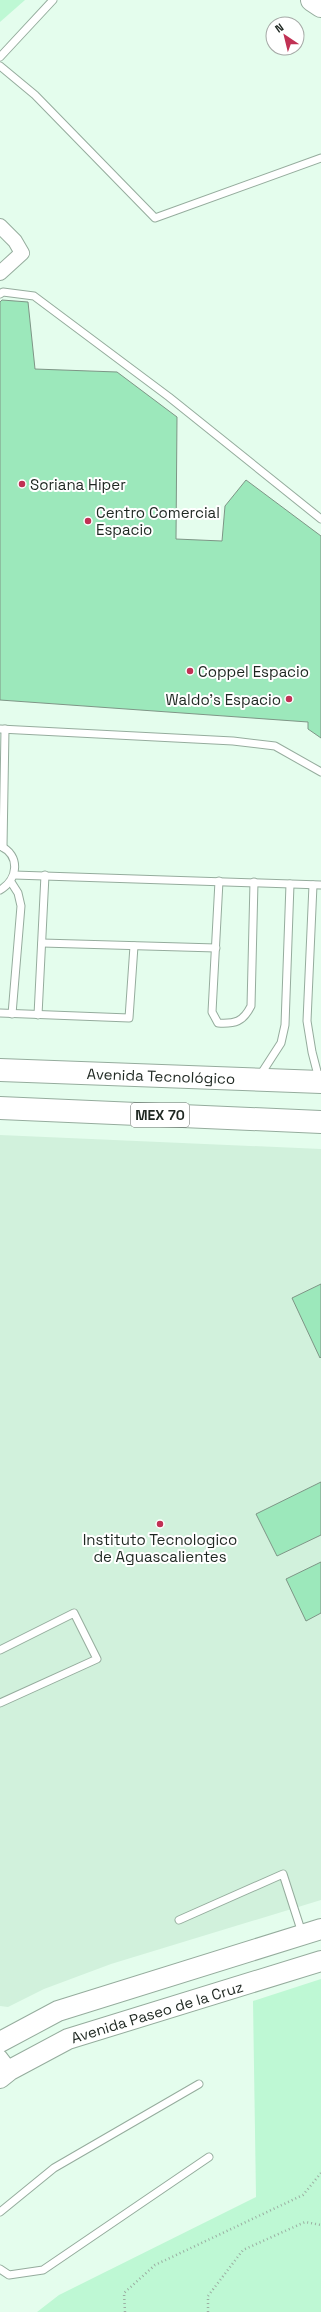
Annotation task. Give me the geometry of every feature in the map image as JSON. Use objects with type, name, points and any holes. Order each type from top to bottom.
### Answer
[{"type":"main road","points":[[312,0],[321,6]]},
{"type":"main road","name":"Avenida Tecnológico","points":[[0,1070],[320,1082]]},
{"type":"main road","name":"MEX 70","points":[[0,1108],[321,1122]]},
{"type":"main road","name":"Avenida Paseo de la Cruz","points":[[0,2042],[58,2011],[321,1929]]},
{"type":"main road","name":"Avenida Paseo de la Cruz","points":[[3,2068],[68,2039],[321,1961]]},
{"type":"street","points":[[0,226],[15,241],[22,254],[0,273]]},
{"type":"lane","points":[[0,57],[53,0]]},
{"type":"lane","points":[[0,66],[35,95],[155,218],[321,158]]},
{"type":"lane","points":[[0,294],[3,292],[34,296],[169,397],[321,519]]},
{"type":"lane","points":[[12,1014],[21,906],[12,878],[13,859],[1,847],[3,729],[233,741],[275,746],[321,772]]},
{"type":"lane","points":[[38,1015],[45,875]]},
{"type":"lane","points":[[0,890],[12,878],[45,875],[321,885]]},
{"type":"lane","points":[[219,881],[212,1012],[218,1023],[234,1024],[245,1016],[250,1006],[254,882]]},
{"type":"lane","points":[[257,1079],[281,1043],[285,1025],[290,884]]},
{"type":"lane","points":[[313,885],[307,1021],[312,1052],[320,1082]]},
{"type":"lane","points":[[42,943],[216,948]]},
{"type":"lane","points":[[0,1013],[129,1018],[134,946]]},
{"type":"lane","points":[[0,1650],[74,1613],[96,1659],[0,1703]]},
{"type":"lane","points":[[179,1920],[283,1874],[302,1935]]},
{"type":"lane","points":[[0,2212],[54,2168],[199,2084]]},
{"type":"lane","points":[[0,2269],[9,2274],[43,2270],[209,2157]]},
{"type":"path","points":[[125,2312],[124,2293],[155,2265],[303,2195],[321,2173]]},
{"type":"path","points":[[208,2312],[208,2296],[243,2250],[305,2222],[321,2225]]},
{"type":"shaded area","name":"Instituto Tecnologico de Aguascalientes","points":[[0,1135],[321,1149],[321,1900],[111,1964],[44,1989],[8,2007],[0,2006]]},
{"type":"green space","points":[[0,0],[25,0],[0,22]]},
{"type":"green space","points":[[321,1979],[321,2312],[37,2312],[59,2295],[256,2197],[253,2001]]},
{"type":"building","name":"Centro Comercial Espacio","points":[[2,300],[28,302],[35,369],[117,372],[177,417],[176,539],[222,541],[225,506],[246,480],[321,536],[321,738],[308,729],[308,722],[0,700],[0,302]]},
{"type":"building","points":[[321,1284],[321,1357],[320,1358],[292,1298]]},
{"type":"building","points":[[321,1482],[321,1535],[277,1556],[256,1514]]},
{"type":"building","points":[[321,1562],[321,1613],[306,1621],[286,1579]]},
{"type":"place","name":"Soriana Hiper","points":[[22,484]]},
{"type":"place","name":"Centro Comercial Espacio","points":[[88,521]]},
{"type":"place","name":"Coppel Espacio","points":[[190,671]]},
{"type":"place","name":"Waldo’s Espacio","points":[[289,699]]},
{"type":"place","name":"Instituto Tecnologico de Aguascalientes","points":[[160,1524]]}]
